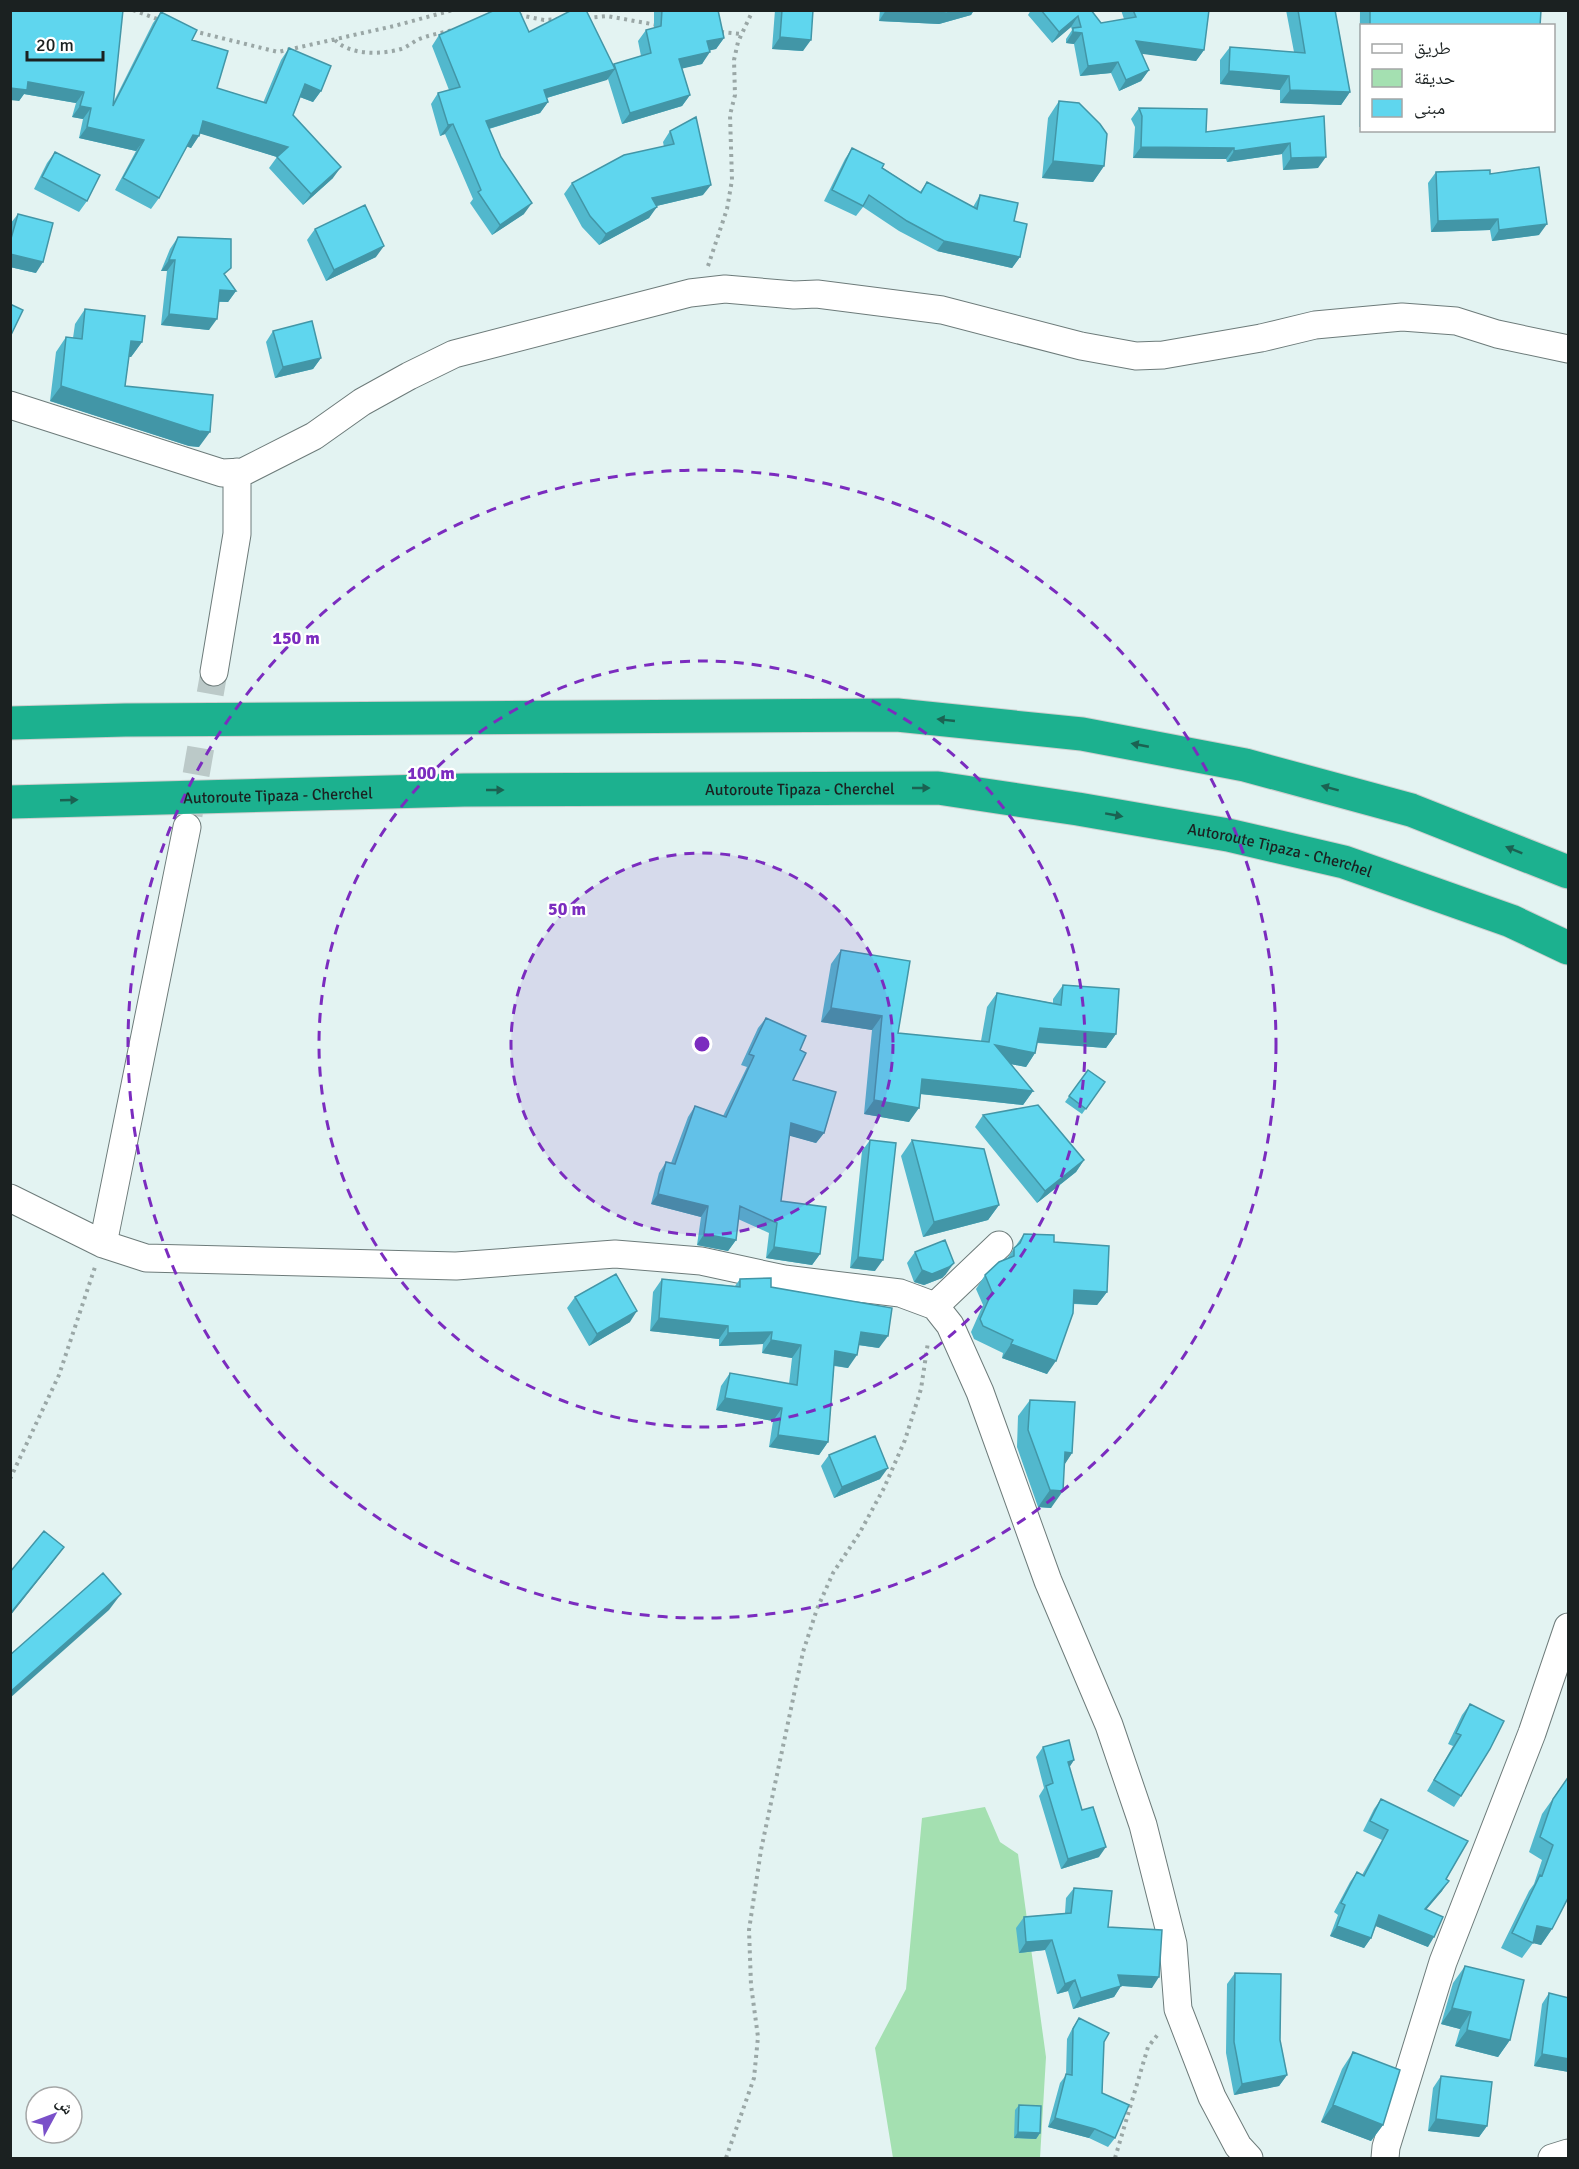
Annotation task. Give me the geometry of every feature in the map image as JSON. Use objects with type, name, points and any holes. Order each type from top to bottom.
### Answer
[{"type":"highway","points":[[10,723],[125,720],[909,717],[1083,734],[1245,765],[1411,810],[1569,872]]},
{"type":"highway","name":"Autoroute Tipaza - Cherchel","points":[[10,802],[464,790],[938,788],[1078,808],[1228,835],[1344,862],[1511,921],[1569,948]]},
{"type":"street","points":[[10,405],[222,472],[243,472],[314,436],[362,402],[454,354],[699,292],[725,289],[794,295],[817,294],[942,310],[1081,346],[1136,356],[1163,355],[1239,342],[1315,325],[1402,317],[1456,321],[1497,334],[1569,349]]},
{"type":"street","points":[[214,672],[237,534],[237,472]]},
{"type":"street","points":[[103,1244],[187,827]]},
{"type":"street","points":[[10,1198],[103,1244],[146,1258],[456,1266],[615,1254],[701,1261],[784,1279],[900,1293],[935,1306],[950,1325],[980,1392],[1048,1581],[1109,1725],[1143,1825],[1173,1944],[1179,2009],[1212,2097],[1238,2146],[1249,2158]]},
{"type":"street","points":[[935,1306],[999,1245]]},
{"type":"street","points":[[1385,2158],[1386,2147],[1443,1962],[1532,1733],[1569,1627]]},
{"type":"street","points":[[1552,2158],[1569,2153]]},
{"type":"path","points":[[132,10],[162,21]]},
{"type":"path","points":[[182,28],[278,52],[453,10]]},
{"type":"path","points":[[699,292],[727,209],[732,180],[730,115],[735,95],[734,60],[741,34],[753,10]]},
{"type":"path","points":[[512,15],[544,20],[561,19]]},
{"type":"path","points":[[584,18],[607,16],[662,26]]},
{"type":"path","points":[[335,40],[343,48],[354,51],[383,51],[401,49],[418,40],[462,27]]},
{"type":"path","points":[[711,32],[741,34]]},
{"type":"path","points":[[10,1479],[59,1375],[103,1244]]},
{"type":"path","points":[[726,2158],[754,2078],[758,2037],[751,1985],[749,1930],[760,1850],[803,1652],[817,1610],[833,1573],[860,1534],[905,1440],[921,1389],[935,1306]]},
{"type":"path","points":[[1115,2158],[1148,2047],[1179,2009]]},
{"type":"green space","points":[[985,1807],[1000,1842],[1018,1854],[1046,2057],[1040,2158],[893,2158],[875,2048],[906,1989],[922,1818]]},
{"type":"building","points":[[10,10],[123,10],[113,106],[161,12],[197,30],[192,40],[228,51],[217,88],[266,103],[289,48],[331,66],[321,91],[305,84],[293,115],[341,167],[311,194],[277,157],[288,147],[203,121],[199,136],[193,135],[159,198],[123,178],[144,140],[87,127],[91,108],[80,106],[84,92],[28,82],[27,90],[10,88]]},
{"type":"building","points":[[495,10],[519,10],[529,32],[572,10],[586,10],[615,69],[544,90],[548,102],[486,121],[501,157],[532,203],[500,225],[478,192],[481,190],[453,124],[448,125],[438,93],[460,87],[439,35]]},
{"type":"building","points":[[662,10],[718,10],[724,38],[707,41],[710,52],[679,59],[690,95],[630,113],[614,64],[651,53],[646,30],[661,26]]},
{"type":"building","points":[[782,10],[813,10],[811,40],[780,37]]},
{"type":"building","points":[[907,10],[956,10],[947,13]]},
{"type":"building","points":[[1041,10],[1091,10],[1101,23],[1136,17],[1133,10],[1209,10],[1204,50],[1136,41],[1149,70],[1126,80],[1118,62],[1088,66],[1082,33],[1073,32],[1073,28],[1081,27],[1078,16],[1059,32]]},
{"type":"building","points":[[1298,10],[1335,10],[1350,92],[1290,90],[1289,76],[1229,71],[1230,47],[1305,53]]},
{"type":"building","points":[[1370,10],[1541,10],[1540,24],[1370,24]]},
{"type":"building","points":[[1059,101],[1079,103],[1107,134],[1104,166],[1053,161]]},
{"type":"building","points":[[1139,108],[1207,109],[1206,132],[1324,116],[1326,157],[1291,158],[1290,143],[1234,151],[1234,148],[1141,147],[1142,116]]},
{"type":"building","points":[[696,117],[711,185],[652,198],[657,207],[606,234],[590,216],[572,183],[624,155],[674,144],[670,131]]},
{"type":"building","points":[[852,148],[884,164],[882,168],[921,193],[927,182],[977,209],[980,195],[1018,203],[1014,221],[1027,224],[1020,257],[944,241],[907,221],[869,195],[863,206],[832,190]]},
{"type":"building","points":[[55,152],[100,175],[87,201],[42,177]]},
{"type":"building","points":[[1539,167],[1547,224],[1499,230],[1498,219],[1438,221],[1436,172],[1490,170],[1490,174]]},
{"type":"building","points":[[365,205],[384,246],[334,270],[315,229]]},
{"type":"building","points":[[18,214],[53,223],[43,262],[10,254],[10,242]]},
{"type":"building","points":[[178,237],[231,239],[231,268],[224,274],[236,291],[220,290],[217,319],[169,314],[175,260],[169,260]]},
{"type":"building","points":[[10,304],[23,310],[10,337]]},
{"type":"building","points":[[85,309],[145,316],[142,342],[131,341],[125,386],[213,395],[210,432],[199,431],[61,386],[66,337],[82,339]]},
{"type":"building","points":[[312,321],[321,358],[283,367],[273,331]]},
{"type":"building","points":[[841,950],[910,961],[898,1033],[989,1042],[997,993],[1061,1005],[1063,985],[1119,989],[1116,1034],[1040,1028],[1035,1053],[995,1045],[1033,1091],[922,1079],[919,1108],[874,1100],[882,1016],[831,1008]]},
{"type":"building","points":[[766,1018],[806,1036],[800,1050],[806,1053],[793,1080],[836,1092],[824,1133],[791,1123],[781,1201],[826,1207],[820,1254],[774,1247],[777,1223],[740,1206],[736,1240],[704,1234],[708,1206],[658,1194],[666,1162],[675,1164],[695,1106],[726,1117],[754,1056],[749,1054]]},
{"type":"building","points":[[1088,1070],[1105,1082],[1086,1109],[1069,1096]]},
{"type":"building","points":[[1038,1105],[1084,1160],[1045,1191],[983,1115]]},
{"type":"building","points":[[870,1140],[896,1143],[883,1260],[858,1257]]},
{"type":"building","points":[[912,1140],[984,1149],[999,1205],[934,1222]]},
{"type":"building","points":[[1024,1234],[1054,1235],[1054,1242],[1109,1246],[1107,1292],[1074,1290],[1073,1313],[1056,1361],[1011,1344],[1013,1340],[983,1326],[980,1319],[992,1292],[985,1275],[999,1262],[1014,1256],[1014,1248],[1020,1243]]},
{"type":"building","points":[[945,1240],[954,1263],[932,1274],[922,1270],[915,1252]]},
{"type":"building","points":[[616,1274],[637,1311],[597,1334],[575,1297]]},
{"type":"building","points":[[771,1278],[771,1287],[892,1308],[888,1336],[861,1332],[857,1355],[835,1351],[828,1442],[778,1435],[782,1408],[725,1398],[730,1373],[797,1385],[801,1345],[771,1340],[772,1332],[728,1333],[728,1326],[659,1318],[662,1279],[740,1287],[740,1279]]},
{"type":"building","points":[[1030,1400],[1075,1402],[1072,1453],[1065,1452],[1063,1491],[1050,1490],[1028,1430]]},
{"type":"building","points":[[875,1436],[888,1468],[842,1487],[829,1455]]},
{"type":"building","points":[[44,1531],[64,1547],[10,1614],[10,1572]]},
{"type":"building","points":[[103,1573],[121,1594],[10,1692],[10,1655]]},
{"type":"building","points":[[1470,1704],[1504,1721],[1461,1796],[1434,1780],[1461,1735],[1456,1733]]},
{"type":"building","points":[[1069,1740],[1074,1760],[1068,1762],[1082,1810],[1093,1807],[1106,1847],[1068,1859],[1046,1786],[1053,1783],[1043,1747]]},
{"type":"building","points":[[1569,1776],[1569,1896],[1552,1929],[1537,1926],[1533,1943],[1512,1933],[1540,1875],[1542,1876],[1553,1845],[1540,1837],[1553,1799]]},
{"type":"building","points":[[1381,1799],[1468,1841],[1446,1879],[1449,1881],[1425,1909],[1443,1917],[1434,1937],[1379,1915],[1371,1938],[1337,1926],[1345,1905],[1341,1903],[1357,1872],[1364,1876],[1388,1830],[1370,1821]]},
{"type":"building","points":[[1074,1888],[1112,1891],[1108,1927],[1162,1930],[1159,1977],[1118,1975],[1121,1986],[1081,1998],[1075,1980],[1065,1984],[1052,1940],[1026,1942],[1024,1917],[1071,1913]]},
{"type":"building","points":[[1465,1966],[1524,1980],[1510,2040],[1467,2030],[1471,2012],[1452,2008]]},
{"type":"building","points":[[1235,1973],[1281,1974],[1280,2040],[1287,2075],[1242,2084],[1234,2042]]},
{"type":"building","points":[[1549,1993],[1569,1998],[1569,2059],[1542,2054]]},
{"type":"building","points":[[1079,2018],[1109,2033],[1104,2042],[1102,2093],[1129,2105],[1115,2138],[1095,2129],[1055,2118],[1066,2074],[1072,2075],[1073,2029]]},
{"type":"building","points":[[1353,2052],[1400,2070],[1383,2125],[1333,2105]]},
{"type":"building","points":[[1441,2076],[1492,2082],[1487,2126],[1436,2119]]},
{"type":"building","points":[[1019,2105],[1041,2106],[1040,2133],[1018,2132]]},
{"type":"tunnel","points":[[189,815],[214,672]]}]
